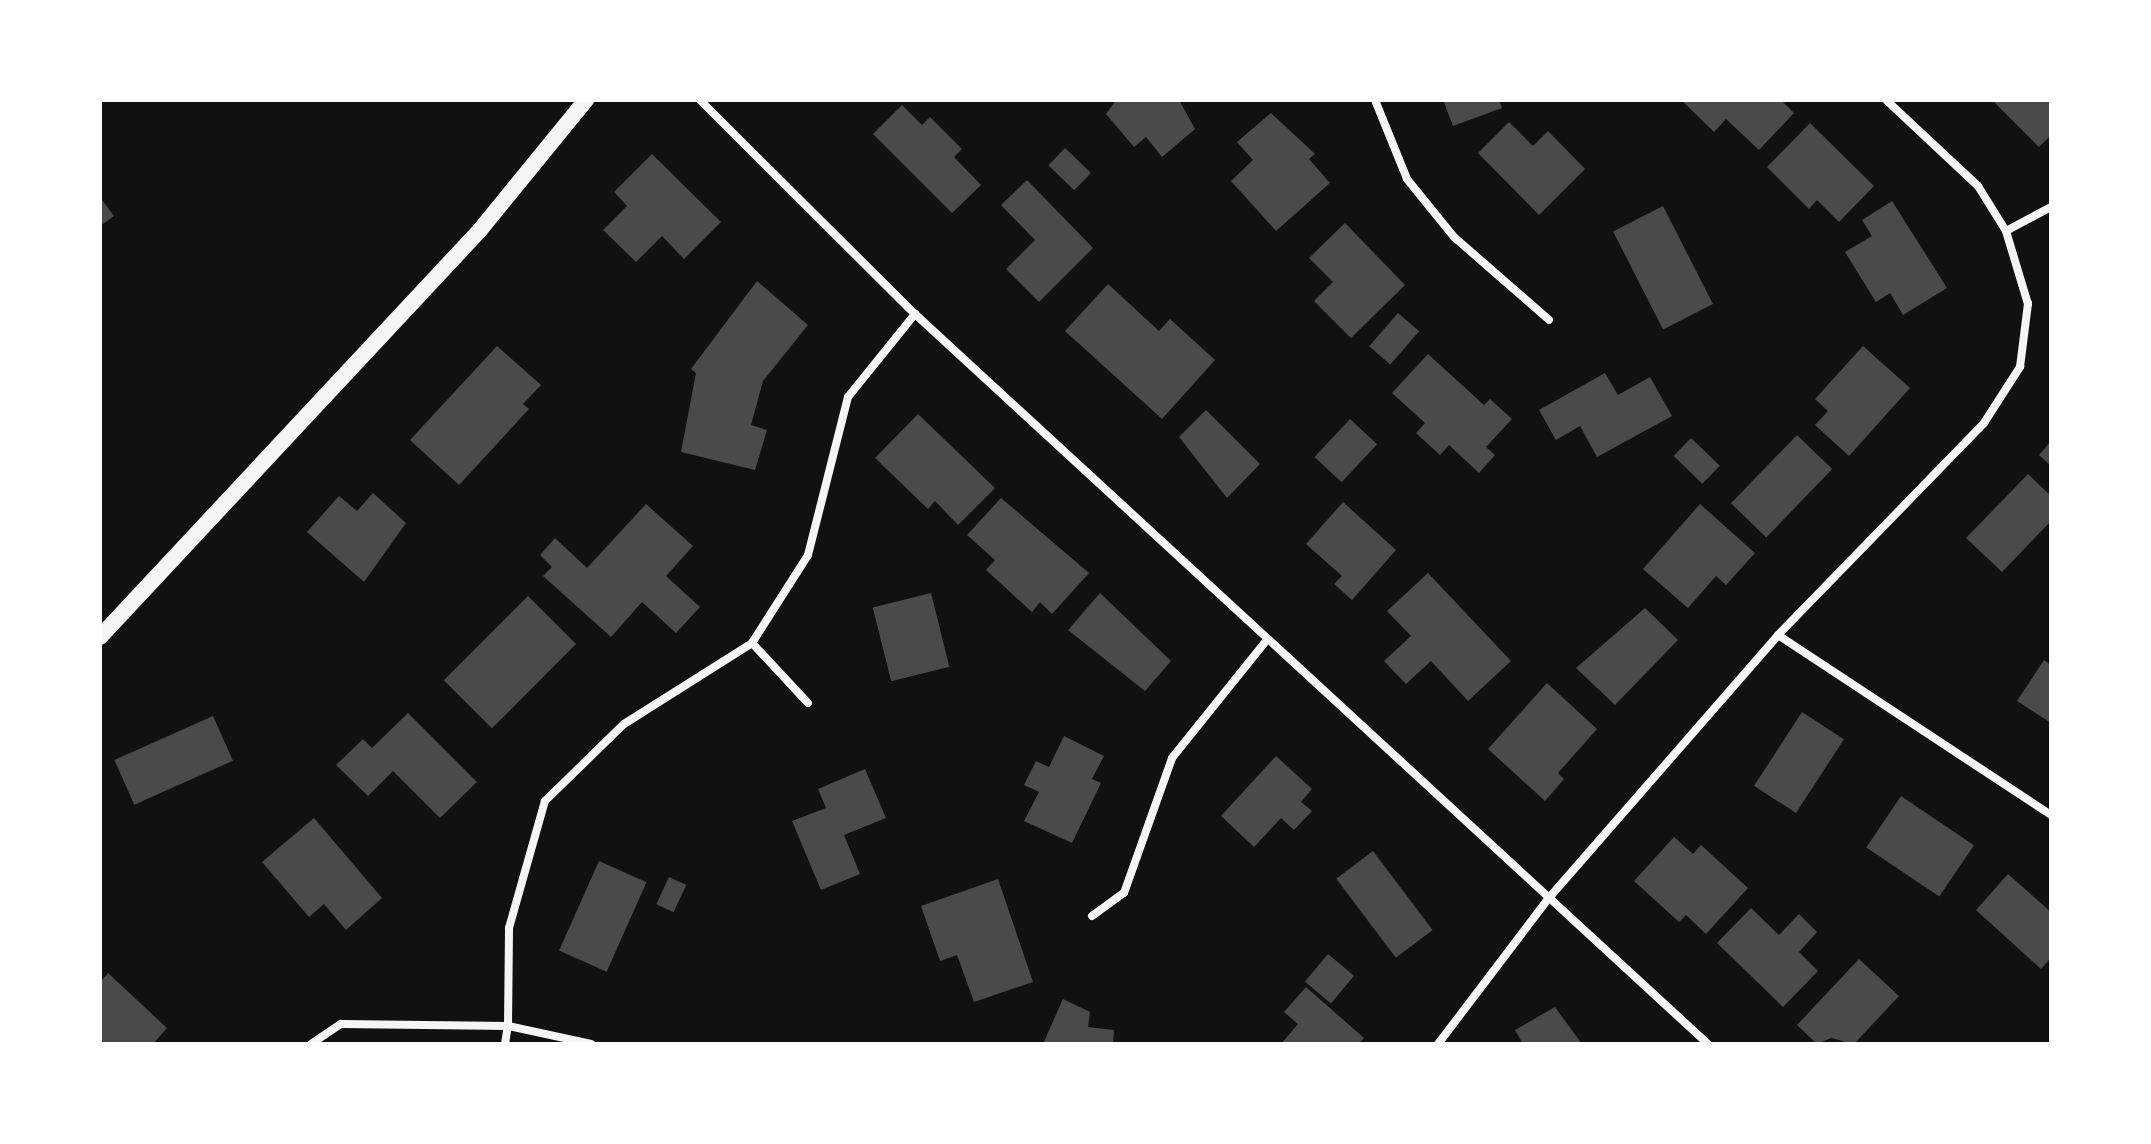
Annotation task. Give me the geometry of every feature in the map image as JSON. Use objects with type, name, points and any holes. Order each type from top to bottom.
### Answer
[{"type":"main road","points":[[100,637],[480,230],[586,100]]},
{"type":"street","points":[[700,100],[915,314],[1266,641],[1708,1044]]},
{"type":"street","points":[[1375,100],[1416,190],[1454,237],[1549,320]]},
{"type":"street","points":[[1438,1044],[1548,899],[1778,635],[1984,423],[2020,367],[2028,304],[2006,231],[1978,186],[1886,100]]},
{"type":"street","points":[[2006,231],[2051,207]]},
{"type":"street","points":[[505,1044],[509,928],[545,801],[624,724],[752,643],[808,555],[848,397],[915,314]]},
{"type":"street","points":[[1778,635],[2051,815]]},
{"type":"street","points":[[1092,916],[1124,893],[1172,758],[1266,641]]},
{"type":"street","points":[[752,643],[808,703]]},
{"type":"street","points":[[311,1044],[341,1024],[508,1026],[591,1044]]},
{"type":"building","points":[[1116,100],[1179,100],[1195,129],[1162,157],[1146,137],[1134,147],[1106,114]]},
{"type":"building","points":[[1443,100],[1499,100],[1502,108],[1453,126]]},
{"type":"building","points":[[1681,100],[1781,100],[1794,113],[1759,150],[1726,119],[1714,132]]},
{"type":"building","points":[[1992,100],[2051,100],[2051,135],[2039,147]]},
{"type":"building","points":[[902,105],[922,125],[930,117],[962,149],[954,157],[981,185],[952,213],[873,134]]},
{"type":"building","points":[[1271,113],[1315,154],[1309,159],[1330,183],[1276,231],[1231,181],[1253,160],[1237,142]]},
{"type":"building","points":[[1509,122],[1533,146],[1548,131],[1585,169],[1539,215],[1478,153]]},
{"type":"building","points":[[1810,123],[1874,186],[1839,222],[1817,200],[1809,209],[1767,167]]},
{"type":"building","points":[[1065,148],[1091,173],[1074,190],[1048,165]]},
{"type":"building","points":[[652,154],[721,222],[684,259],[662,236],[636,262],[603,230],[627,206],[614,192]]},
{"type":"building","points":[[1027,180],[1093,248],[1039,302],[1006,269],[1035,240],[1001,205]]},
{"type":"building","points":[[100,197],[114,216],[100,226]]},
{"type":"building","points":[[1892,201],[1947,288],[1903,315],[1890,293],[1876,302],[1845,252],[1872,236],[1862,220]]},
{"type":"building","points":[[1663,206],[1713,304],[1663,329],[1613,231]]},
{"type":"building","points":[[1345,223],[1405,285],[1351,338],[1314,301],[1333,282],[1309,258]]},
{"type":"building","points":[[757,281],[808,325],[763,381],[751,425],[767,430],[755,470],[681,452],[696,373],[691,369]]},
{"type":"building","points":[[1108,284],[1159,331],[1170,319],[1215,360],[1162,419],[1065,331]]},
{"type":"building","points":[[1398,313],[1419,331],[1390,365],[1369,346]]},
{"type":"building","points":[[497,346],[541,385],[523,404],[529,409],[459,485],[410,440]]},
{"type":"building","points":[[1863,346],[1910,388],[1849,456],[1815,425],[1828,411],[1815,399]]},
{"type":"building","points":[[1428,354],[1484,405],[1490,399],[1512,419],[1486,447],[1495,455],[1479,473],[1449,445],[1440,455],[1416,433],[1425,423],[1392,393]]},
{"type":"building","points":[[1605,373],[1618,395],[1650,377],[1672,416],[1597,457],[1580,426],[1556,440],[1539,410]]},
{"type":"building","points":[[1206,410],[1260,464],[1227,498],[1179,437]]},
{"type":"building","points":[[918,414],[995,488],[958,525],[935,501],[928,509],[875,458]]},
{"type":"building","points":[[1350,419],[1377,444],[1342,482],[1315,457]]},
{"type":"building","points":[[1797,435],[1832,469],[1766,537],[1731,503]]},
{"type":"building","points":[[1691,438],[1720,466],[1702,484],[1674,456]]},
{"type":"building","points":[[2051,441],[2051,466],[2039,455]]},
{"type":"building","points":[[2028,474],[2051,496],[2051,521],[2002,572],[1966,538]]},
{"type":"building","points":[[373,493],[406,523],[364,582],[307,532],[339,496],[357,511]]},
{"type":"building","points":[[1001,498],[1089,573],[1052,614],[1040,602],[1032,612],[986,570],[995,560],[967,535]]},
{"type":"building","points":[[1343,502],[1396,550],[1352,600],[1334,584],[1342,576],[1306,544]]},
{"type":"building","points":[[646,504],[693,546],[666,576],[700,607],[676,633],[642,602],[611,637],[543,576],[552,567],[540,555],[555,538],[587,568]]},
{"type":"building","points":[[1700,504],[1755,553],[1726,585],[1716,576],[1688,608],[1643,569]]},
{"type":"building","points":[[1428,573],[1511,661],[1468,701],[1431,661],[1406,684],[1384,661],[1411,636],[1387,611]]},
{"type":"building","points":[[931,593],[949,667],[891,681],[873,608]]},
{"type":"building","points":[[1100,593],[1171,661],[1145,691],[1068,630]]},
{"type":"building","points":[[528,596],[576,644],[492,728],[444,680]]},
{"type":"building","points":[[1645,608],[1678,640],[1615,705],[1576,668]]},
{"type":"building","points":[[2044,660],[2051,665],[2051,723],[2017,701]]},
{"type":"building","points":[[1547,683],[1597,729],[1558,773],[1564,779],[1545,801],[1488,749]]},
{"type":"building","points":[[1802,712],[1844,739],[1796,813],[1754,786]]},
{"type":"building","points":[[408,713],[477,782],[440,818],[393,771],[368,796],[336,765],[363,739],[372,748]]},
{"type":"building","points":[[213,716],[233,761],[134,805],[114,760]]},
{"type":"building","points":[[1064,736],[1104,756],[1092,779],[1101,783],[1072,843],[1024,821],[1039,792],[1024,785],[1036,761],[1049,767]]},
{"type":"building","points":[[1276,756],[1312,789],[1301,802],[1312,811],[1294,830],[1281,818],[1254,847],[1221,816]]},
{"type":"building","points":[[865,769],[886,818],[844,835],[860,874],[821,890],[792,821],[826,808],[818,789]]},
{"type":"building","points":[[1901,796],[1974,845],[1939,897],[1866,847]]},
{"type":"building","points":[[314,818],[382,898],[346,930],[324,904],[309,917],[262,862]]},
{"type":"building","points":[[1674,837],[1693,854],[1701,845],[1748,888],[1706,934],[1686,915],[1679,922],[1634,881]]},
{"type":"building","points":[[1373,851],[1433,930],[1396,958],[1336,879]]},
{"type":"building","points":[[599,861],[647,882],[607,972],[559,951]]},
{"type":"building","points":[[2008,874],[2051,912],[2051,958],[2041,969],[1976,910]]},
{"type":"building","points":[[669,877],[686,885],[674,912],[656,904]]},
{"type":"building","points":[[998,879],[1033,982],[974,1002],[957,955],[940,961],[921,906]]},
{"type":"building","points":[[1751,908],[1779,935],[1799,914],[1817,932],[1799,952],[1818,971],[1783,1007],[1717,943]]},
{"type":"building","points":[[1328,954],[1354,976],[1331,1003],[1305,982]]},
{"type":"building","points":[[1859,959],[1899,996],[1854,1044],[1831,1038],[1817,1044],[1797,1025]]},
{"type":"building","points":[[108,973],[167,1028],[153,1044],[100,1044],[100,982]]},
{"type":"building","points":[[1306,987],[1364,1038],[1358,1044],[1281,1044],[1298,1024],[1284,1012]]},
{"type":"building","points":[[1063,999],[1090,1012],[1088,1027],[1114,1030],[1113,1044],[1043,1044]]},
{"type":"building","points":[[1555,1007],[1582,1044],[1523,1044],[1515,1030]]}]
